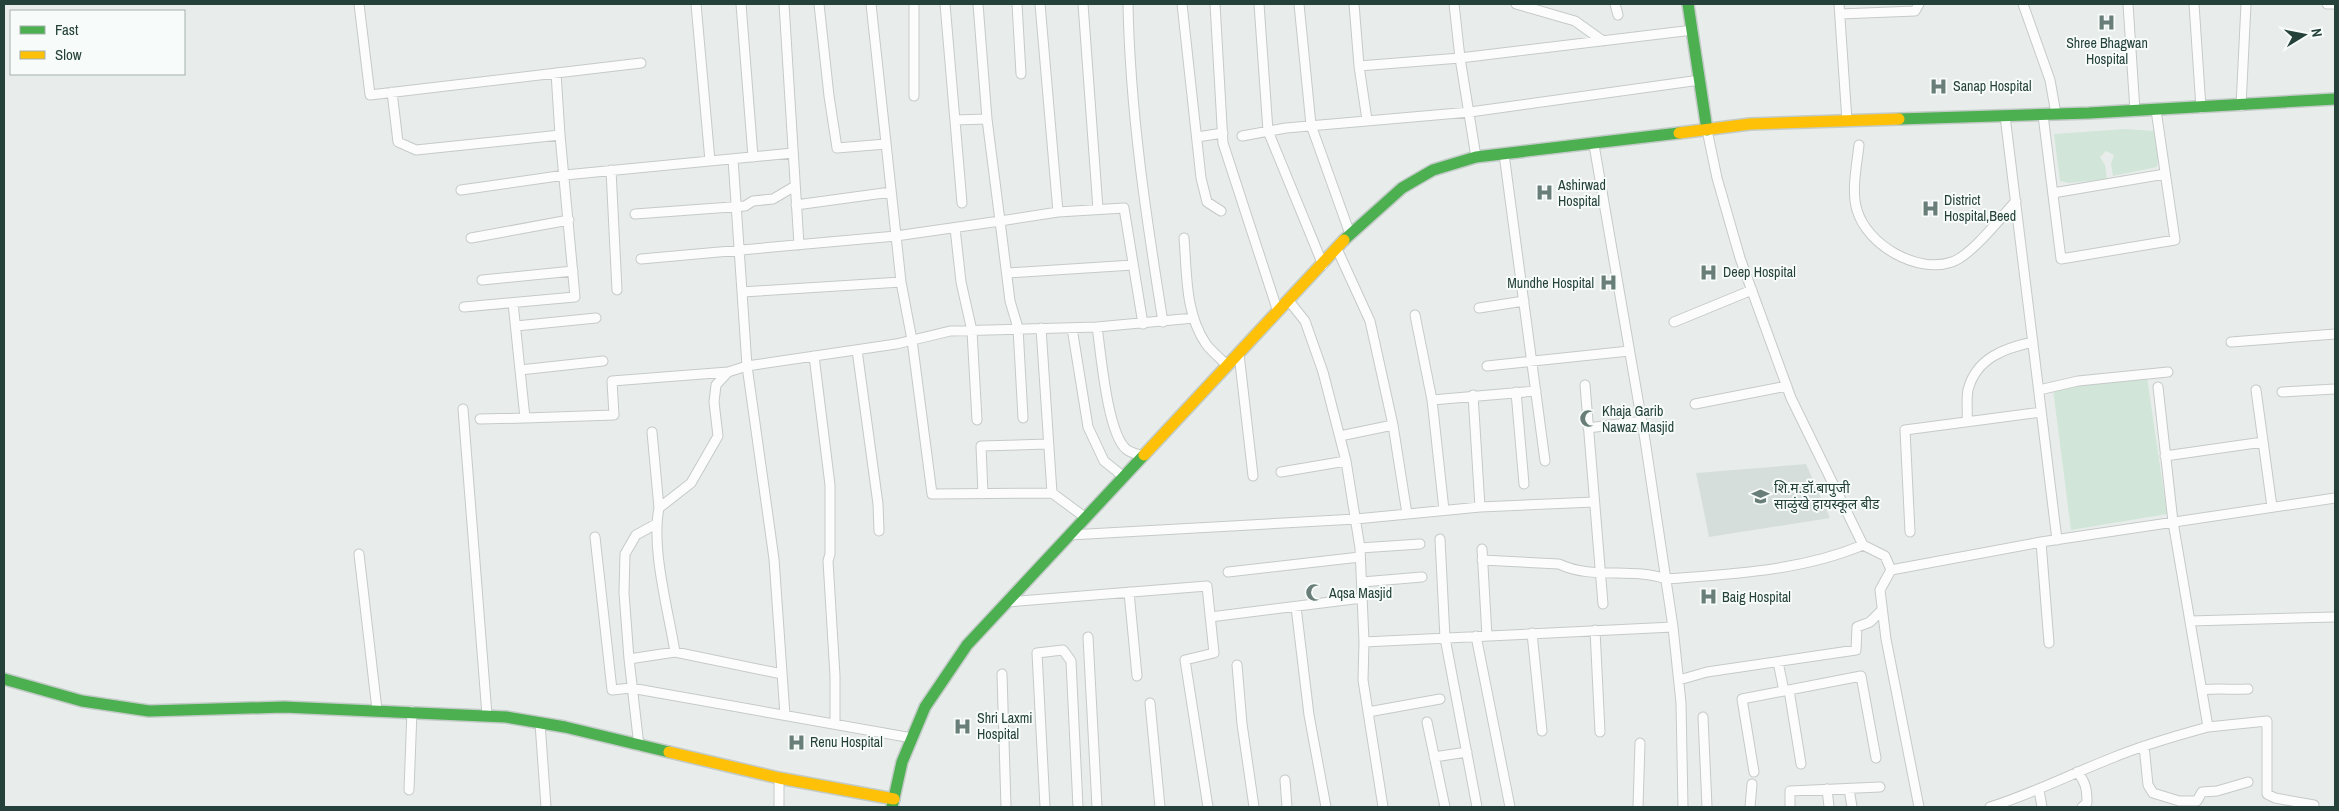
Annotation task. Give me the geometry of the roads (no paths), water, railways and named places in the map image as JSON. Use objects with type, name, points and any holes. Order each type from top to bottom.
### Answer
[{"type":"main road","points":[[1688,4],[1707,130]]},
{"type":"main road","points":[[4,680],[82,701],[149,711],[284,707],[487,715],[565,727],[639,746],[893,803],[902,762],[925,708],[967,645],[1338,250],[1350,234],[1409,184],[1433,170],[1476,157],[1594,145],[1750,124],[2042,115],[2241,106],[2335,99]]},
{"type":"street","points":[[359,4],[370,95],[641,63]]},
{"type":"street","points":[[696,4],[710,161]]},
{"type":"street","points":[[740,4],[753,157]]},
{"type":"street","points":[[784,4],[799,245]]},
{"type":"street","points":[[819,4],[837,148],[886,144]]},
{"type":"street","points":[[871,4],[901,282],[912,340],[932,494],[1052,493],[1086,518]]},
{"type":"street","points":[[914,4],[914,96]]},
{"type":"street","points":[[945,4],[962,203]]},
{"type":"street","points":[[978,4],[987,118],[1008,272],[1010,301],[1018,328],[1023,418]]},
{"type":"street","points":[[1017,4],[1021,74]]},
{"type":"street","points":[[1040,4],[1058,212]]},
{"type":"street","points":[[1083,4],[1098,209]]},
{"type":"street","points":[[1128,4],[1134,98],[1152,253],[1163,322]]},
{"type":"street","points":[[1182,4],[1201,178],[1207,202],[1220,211]]},
{"type":"street","points":[[1215,4],[1223,143],[1278,313]]},
{"type":"street","points":[[1259,4],[1268,131],[1323,265]]},
{"type":"street","points":[[1299,4],[1311,126],[1350,234]]},
{"type":"street","points":[[1354,4],[1359,66],[1367,120]]},
{"type":"street","points":[[1454,4],[1460,58],[1476,157]]},
{"type":"street","points":[[1516,4],[1575,21],[1603,41]]},
{"type":"street","points":[[1615,4],[1618,15]]},
{"type":"street","points":[[1839,4],[1848,121]]},
{"type":"street","points":[[1840,14],[1916,11],[1919,4]]},
{"type":"street","points":[[2023,4],[2050,80],[2056,114]]},
{"type":"street","points":[[2128,4],[2135,111]]},
{"type":"street","points":[[2194,4],[2200,108]]},
{"type":"street","points":[[2241,106],[2246,4]]},
{"type":"street","points":[[2326,4],[2335,4]]},
{"type":"street","points":[[1359,66],[1460,58],[1693,30]]},
{"type":"street","points":[[464,307],[575,297],[556,73]]},
{"type":"street","points":[[1242,136],[1268,131],[1367,120],[1470,112],[1700,80]]},
{"type":"street","points":[[392,92],[398,142],[416,150],[560,135]]},
{"type":"street","points":[[2042,115],[2061,259],[2175,240],[2156,110]]},
{"type":"street","points":[[2005,116],[2057,540]]},
{"type":"street","points":[[955,120],[987,118]]},
{"type":"street","points":[[1707,130],[1740,258],[1786,386],[1863,545],[1885,556],[1890,570],[1880,590],[1882,610],[1919,807]]},
{"type":"street","points":[[1196,137],[1223,133]]},
{"type":"street","points":[[1594,145],[1642,421],[1673,627],[1682,703],[1683,807]]},
{"type":"street","points":[[1859,145],[1856,209],[1866,230],[1879,244],[1904,258],[1932,265],[1953,262],[1973,248],[2016,201]]},
{"type":"street","points":[[461,190],[565,175],[793,153]]},
{"type":"street","points":[[1504,154],[1545,461]]},
{"type":"street","points":[[733,159],[747,366],[774,558],[785,715]]},
{"type":"street","points":[[611,170],[617,290]]},
{"type":"street","points":[[2053,193],[2165,174]]},
{"type":"street","points":[[635,214],[745,206],[753,201],[773,199],[795,186]]},
{"type":"street","points":[[796,205],[891,192]]},
{"type":"street","points":[[640,259],[896,236],[1058,212],[1124,208],[1143,324]]},
{"type":"street","points":[[471,238],[569,220]]},
{"type":"street","points":[[955,228],[961,282],[972,330],[977,420]]},
{"type":"street","points":[[1184,238],[1189,302],[1194,318],[1207,344],[1228,366]]},
{"type":"street","points":[[1338,250],[1370,321],[1393,425],[1407,514]]},
{"type":"street","points":[[1008,272],[1133,265]]},
{"type":"street","points":[[482,280],[573,271]]},
{"type":"street","points":[[742,292],[901,282]]},
{"type":"street","points":[[1674,322],[1752,290]]},
{"type":"street","points":[[1289,302],[1305,321],[1323,372],[1346,461],[1360,552],[1364,642],[1363,680],[1383,807]]},
{"type":"street","points":[[1479,308],[1524,302]]},
{"type":"street","points":[[513,303],[525,418]]},
{"type":"street","points":[[1415,315],[1432,400],[1444,510]]},
{"type":"street","points":[[516,326],[596,318]]},
{"type":"street","points":[[480,419],[614,415],[612,381],[728,372],[747,366],[857,350],[950,331],[1098,327],[1194,318]]},
{"type":"street","points":[[1098,327],[1109,405],[1119,441],[1127,450],[1144,456]]},
{"type":"street","points":[[1040,328],[1052,493]]},
{"type":"street","points":[[1072,328],[1088,428],[1104,461],[1124,477]]},
{"type":"street","points":[[2231,342],[2335,334]]},
{"type":"street","points":[[1967,422],[1968,390],[1978,370],[1994,354],[2033,342]]},
{"type":"street","points":[[857,350],[878,504],[879,531]]},
{"type":"street","points":[[1487,366],[1630,351]]},
{"type":"street","points":[[1239,354],[1253,476]]},
{"type":"street","points":[[814,356],[830,484],[830,554],[828,561],[836,676],[835,724]]},
{"type":"street","points":[[520,370],[603,361]]},
{"type":"street","points":[[659,508],[691,483],[718,436],[714,402],[716,385],[728,372]]},
{"type":"street","points":[[2039,390],[2078,381],[2168,372]]},
{"type":"street","points":[[1585,385],[1603,604]]},
{"type":"street","points":[[1694,404],[1786,386]]},
{"type":"street","points":[[2158,388],[2173,522],[2208,727]]},
{"type":"street","points":[[2282,392],[2335,389]]},
{"type":"street","points":[[1432,400],[1536,390]]},
{"type":"street","points":[[2256,390],[2272,507]]},
{"type":"street","points":[[1516,392],[1524,484]]},
{"type":"street","points":[[1473,395],[1480,507]]},
{"type":"street","points":[[463,409],[487,715]]},
{"type":"street","points":[[1910,532],[1905,430],[2041,412]]},
{"type":"street","points":[[1588,428],[1642,421]]},
{"type":"street","points":[[1340,436],[1393,425]]},
{"type":"street","points":[[652,432],[659,508],[656,524],[658,555],[675,652]]},
{"type":"street","points":[[2165,456],[2263,442]]},
{"type":"street","points":[[983,494],[981,446],[1048,444]]},
{"type":"street","points":[[1281,472],[1346,461]]},
{"type":"street","points":[[1890,570],[2041,542],[2335,498]]},
{"type":"street","points":[[1070,535],[1356,519],[1480,507],[1594,502]]},
{"type":"street","points":[[639,746],[631,688],[624,593],[625,554],[636,535],[656,524]]},
{"type":"street","points":[[595,537],[612,690],[631,688],[912,738]]},
{"type":"street","points":[[1440,539],[1445,638],[1477,807]]},
{"type":"street","points":[[2041,542],[2049,643]]},
{"type":"street","points":[[1228,572],[1420,544]]},
{"type":"street","points":[[1482,560],[1559,564],[1565,567],[1600,573],[1656,575],[1666,579],[1740,573],[1798,565],[1840,554],[1863,545]]},
{"type":"street","points":[[1482,549],[1487,636]]},
{"type":"street","points":[[359,554],[377,710]]},
{"type":"street","points":[[1362,582],[1422,577]]},
{"type":"street","points":[[1007,602],[1207,586],[1214,653],[1185,660],[1208,807]]},
{"type":"street","points":[[1129,592],[1137,676]]},
{"type":"street","points":[[1210,618],[1362,598]]},
{"type":"street","points":[[1296,607],[1309,715],[1326,807]]},
{"type":"street","points":[[1679,680],[1707,672],[1856,650],[1856,627],[1870,622],[1882,610]]},
{"type":"street","points":[[2190,620],[2335,617]]},
{"type":"street","points":[[1364,642],[1673,627]]},
{"type":"street","points":[[1595,630],[1600,732]]},
{"type":"street","points":[[1532,633],[1542,731]]},
{"type":"street","points":[[1476,636],[1510,807]]},
{"type":"street","points":[[1088,637],[1097,807]]},
{"type":"street","points":[[1046,807],[1037,653],[1063,650],[1071,661],[1078,807]]},
{"type":"street","points":[[629,659],[675,652],[782,674]]},
{"type":"street","points":[[1778,662],[1786,690],[1801,764]]},
{"type":"street","points":[[1237,665],[1242,724],[1254,807]]},
{"type":"street","points":[[1002,674],[1006,807]]},
{"type":"street","points":[[1754,772],[1742,699],[1861,676],[1876,758]]},
{"type":"street","points":[[2202,690],[2217,688],[2232,690],[2248,689]]},
{"type":"street","points":[[1368,712],[1440,699]]},
{"type":"street","points":[[1150,703],[1160,807]]},
{"type":"street","points":[[409,790],[412,712]]},
{"type":"street","points":[[1703,717],[1707,807]]},
{"type":"street","points":[[1427,722],[1445,807]]},
{"type":"street","points":[[1990,807],[2039,790],[2078,772],[2144,746],[2208,727],[2267,722],[2266,794],[2275,798],[2314,805]]},
{"type":"street","points":[[540,723],[546,807]]},
{"type":"street","points":[[1638,807],[1640,743]]},
{"type":"street","points":[[2144,746],[2148,785],[2153,793],[2179,802],[2197,804],[2202,792],[2217,791],[2248,782]]},
{"type":"street","points":[[1434,756],[1467,752]]},
{"type":"street","points":[[2078,772],[2084,779],[2087,789],[2087,803],[2082,807]]},
{"type":"street","points":[[779,778],[779,807]]},
{"type":"street","points":[[1286,780],[1287,807]]},
{"type":"street","points":[[1750,807],[1752,784]]},
{"type":"street","points":[[1790,807],[1790,791],[1880,788]]},
{"type":"street","points":[[1827,789],[1829,807]]},
{"type":"street","points":[[1849,789],[1852,807]]},
{"type":"street","points":[[2039,790],[2042,807]]},
{"type":"place","name":"Shree Bhagwan Hospital","points":[[2107,23]]},
{"type":"place","name":"Sanap Hospital","points":[[1939,86]]},
{"type":"place","name":"Ashirwad Hospital","points":[[1544,193]]},
{"type":"place","name":"District Hospital,Beed","points":[[1930,208]]},
{"type":"place","name":"Deep Hospital","points":[[1709,272]]},
{"type":"place","name":"Mundhe Hospital","points":[[1608,283]]},
{"type":"place","name":"Khaja Garib Nawaz Masjid","points":[[1588,419]]},
{"type":"place","name":"शि.म.डॉ.बापुजी साळुंखे हायस्कूल बीड","points":[[1760,496]]},
{"type":"place","name":"Aqsa Masjid","points":[[1315,593]]},
{"type":"place","name":"Baig Hospital","points":[[1708,597]]},
{"type":"place","name":"Shri Laxmi Hospital","points":[[963,726]]},
{"type":"place","name":"Renu Hospital","points":[[796,742]]}]
